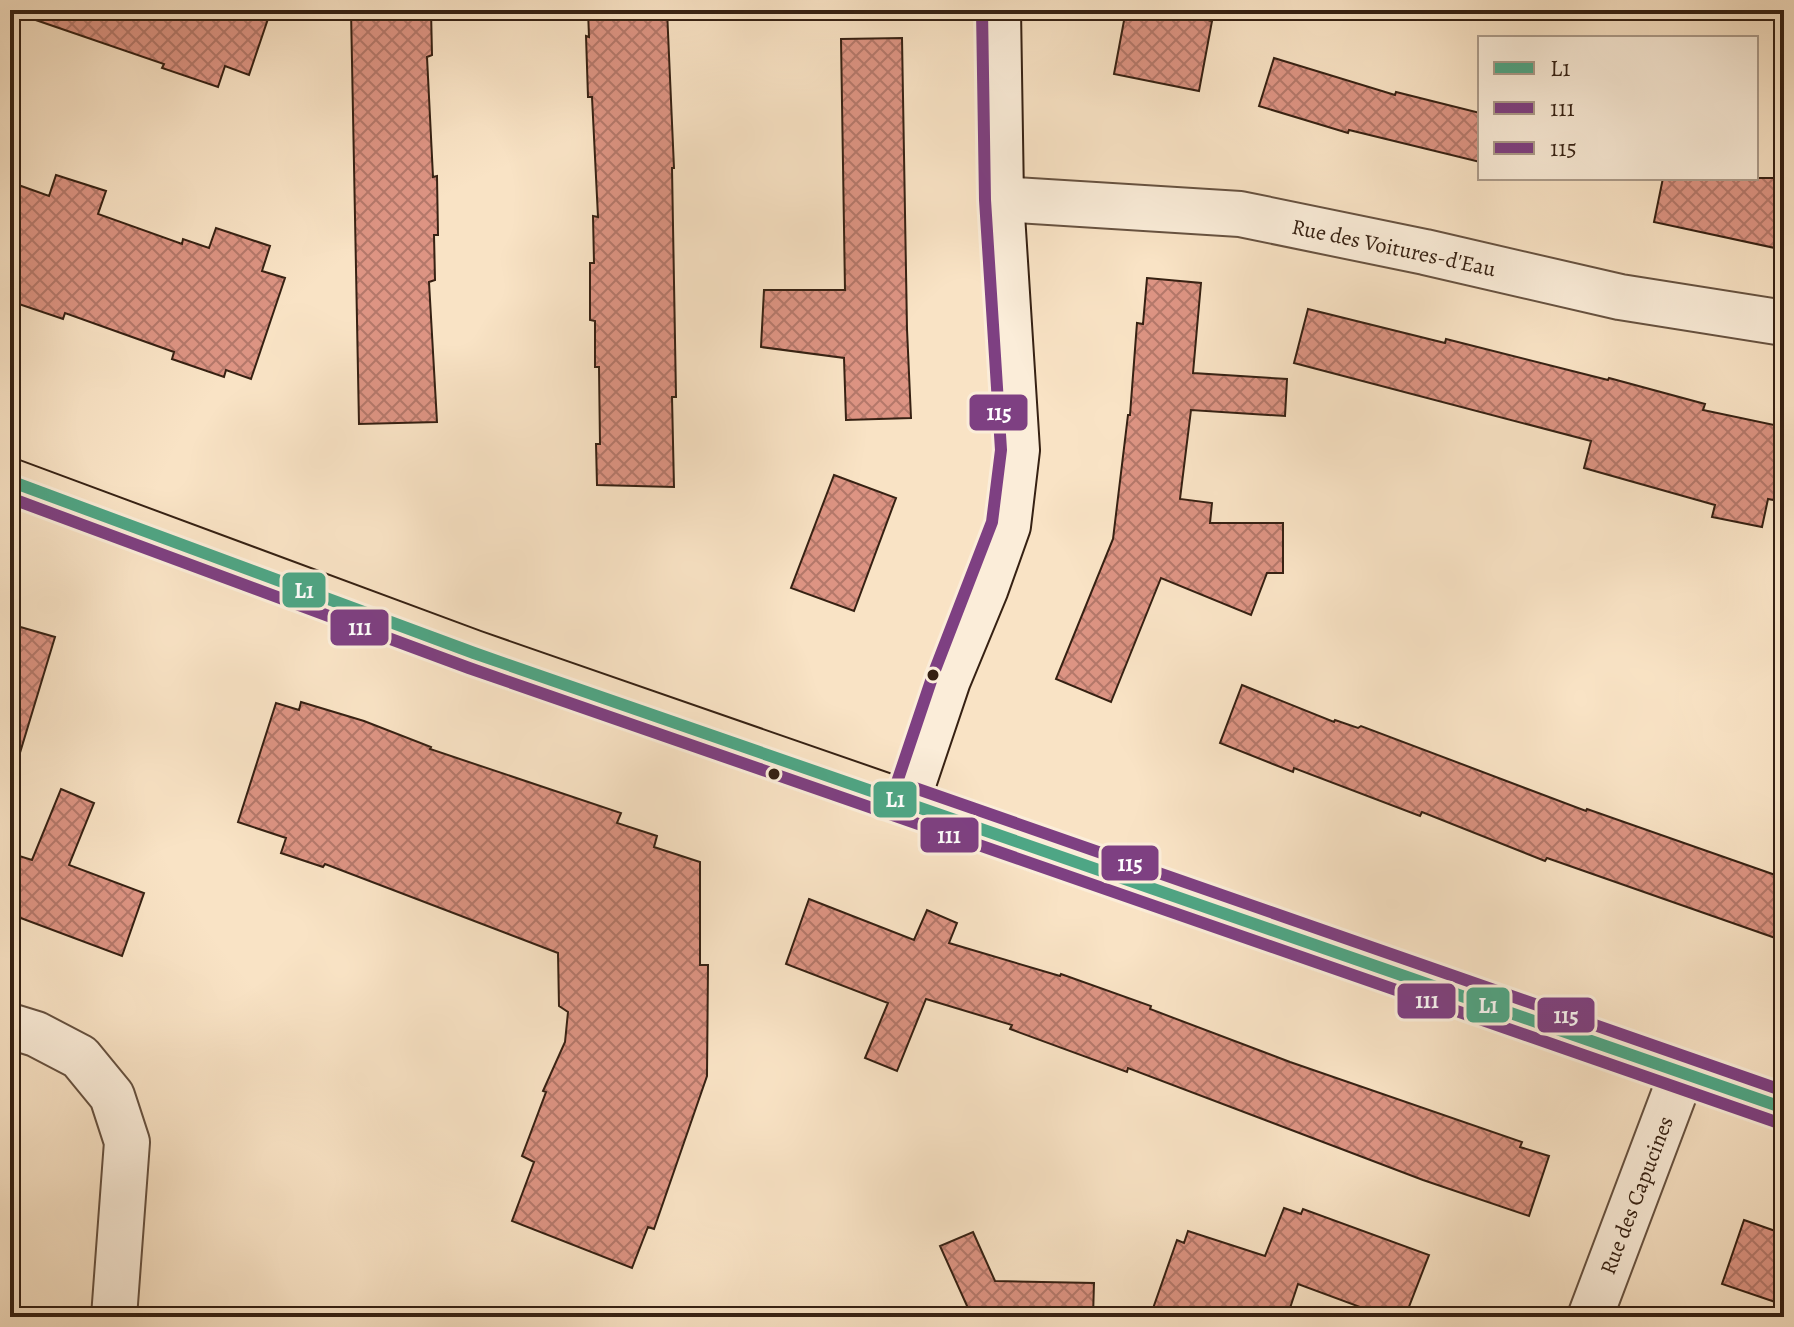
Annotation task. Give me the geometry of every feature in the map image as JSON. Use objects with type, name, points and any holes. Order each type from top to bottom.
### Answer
[{"type":"main road","points":[[10,481],[474,653],[1784,1108]]},
{"type":"street","points":[[907,802],[948,680],[1008,526],[1017,450],[1001,199],[998,10]]},
{"type":"street","name":"Rue des Voitures-d'Eau","points":[[1001,199],[1240,214],[1620,297],[1784,323]]},
{"type":"street","points":[[10,1026],[36,1034],[80,1057],[112,1096],[127,1142],[114,1317]]},
{"type":"street","name":"Rue des Capucines","points":[[1590,1317],[1682,1073]]},
{"type":"building","points":[[25,10],[271,10],[249,75],[225,66],[218,87],[162,68],[164,64],[24,16]]},
{"type":"building","points":[[351,10],[431,10],[432,55],[427,57],[433,177],[437,176],[438,235],[434,235],[435,280],[429,282],[437,422],[359,424]]},
{"type":"building","points":[[588,10],[667,10],[674,168],[674,487],[597,485],[599,367],[595,367],[595,321],[590,320],[590,263],[594,263],[593,216],[598,217],[592,97],[588,97]]},
{"type":"building","points":[[1126,10],[1159,10],[1212,21],[1199,91],[1114,74]]},
{"type":"building","points":[[902,38],[911,418],[846,420],[844,358],[761,347],[764,290],[845,290],[841,39]]},
{"type":"building","points":[[1274,58],[1395,95],[1396,92],[1478,112],[1478,162],[1349,130],[1348,133],[1259,106]]},
{"type":"building","points":[[56,175],[106,191],[98,214],[182,244],[183,239],[209,248],[216,228],[270,246],[262,271],[285,278],[251,379],[226,370],[224,377],[172,359],[174,352],[65,313],[63,319],[10,301],[10,182],[49,196]]},
{"type":"building","points":[[1784,178],[1784,250],[1654,222],[1663,180]]},
{"type":"building","points":[[1147,278],[1201,283],[1193,373],[1287,379],[1285,416],[1191,410],[1180,499],[1212,503],[1210,523],[1283,523],[1283,573],[1267,573],[1251,615],[1161,578],[1111,702],[1056,679],[1113,539],[1130,415],[1137,323],[1143,324]]},
{"type":"building","points":[[1308,309],[1445,343],[1446,339],[1609,378],[1705,404],[1703,410],[1784,427],[1784,502],[1768,499],[1762,527],[1712,517],[1715,505],[1584,468],[1591,441],[1294,363]]},
{"type":"building","points":[[834,475],[896,498],[854,611],[791,588]]},
{"type":"building","points":[[10,624],[55,637],[19,756],[10,754]]},
{"type":"building","points":[[1242,685],[1334,722],[1358,728],[1361,726],[1586,811],[1784,878],[1784,941],[1547,858],[1545,861],[1422,812],[1420,816],[1220,743]]},
{"type":"building","points":[[301,702],[364,721],[430,749],[621,813],[617,823],[657,836],[654,847],[700,862],[700,965],[708,965],[707,1076],[654,1229],[648,1227],[632,1268],[512,1221],[534,1162],[522,1156],[546,1092],[543,1091],[565,1042],[568,1012],[559,1006],[558,953],[325,864],[323,867],[281,853],[286,838],[238,822],[276,703],[299,710]]},
{"type":"building","points":[[61,789],[94,803],[69,865],[144,893],[122,956],[10,914],[10,853],[32,860]]},
{"type":"building","points":[[809,899],[914,940],[927,910],[957,923],[949,943],[1061,974],[1151,1006],[1150,1009],[1290,1062],[1522,1142],[1520,1147],[1549,1156],[1529,1216],[1423,1180],[1128,1068],[1127,1072],[1010,1029],[1012,1025],[926,999],[897,1071],[865,1058],[888,1003],[786,964]]},
{"type":"building","points":[[1284,1208],[1301,1214],[1303,1209],[1429,1255],[1405,1317],[1360,1317],[1363,1308],[1298,1284],[1287,1317],[1150,1317],[1177,1240],[1184,1243],[1188,1231],[1265,1256]]},
{"type":"building","points":[[1744,1220],[1784,1234],[1784,1305],[1722,1284]]},
{"type":"building","points":[[973,1232],[995,1281],[1094,1283],[1093,1317],[972,1317],[940,1246]]},
{"type":"transit line","name":"115","points":[[892,797],[933,675],[992,522],[1001,450],[985,200],[982,10]]},
{"type":"transit line","name":"L1","points":[[10,481],[474,653],[1784,1108]]},
{"type":"transit line","name":"111","points":[[10,498],[469,668],[1779,1123]]},
{"type":"transit line","name":"115","points":[[912,787],[1784,1091]]}]
